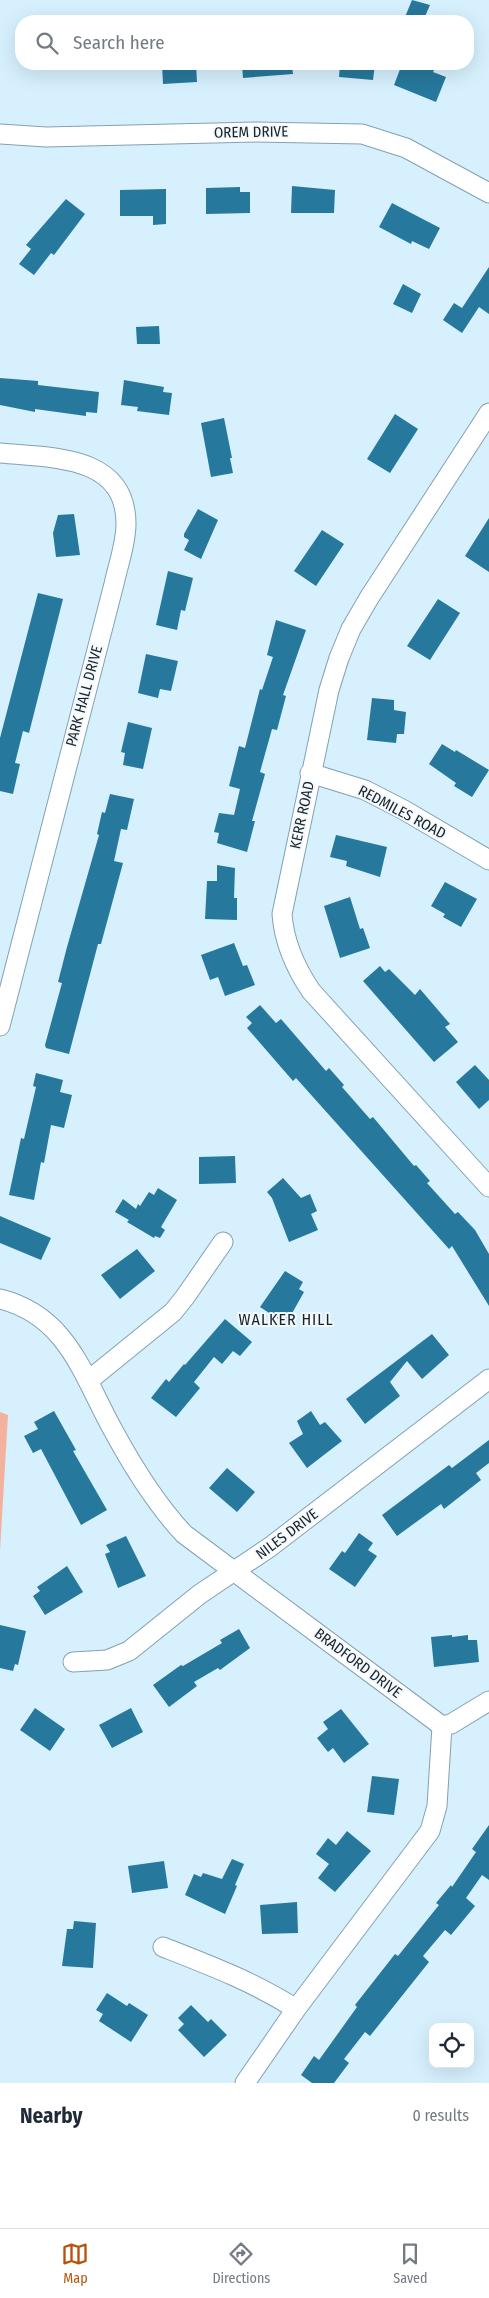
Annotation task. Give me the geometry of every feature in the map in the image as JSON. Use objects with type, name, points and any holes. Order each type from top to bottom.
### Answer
[{"type":"street","name":"OREM DRIVE","points":[[0,134],[46,137],[256,132],[362,134],[406,148],[489,193]]},
{"type":"street","name":"KERR ROAD","points":[[489,413],[352,629],[338,658],[310,773],[282,914],[283,926],[291,956],[311,991],[489,1187]]},
{"type":"street","name":"PARK HALL DRIVE","points":[[0,453],[68,461],[96,468],[106,476],[120,495],[125,510],[126,525],[114,584],[0,1026]]},
{"type":"street","name":"REDMILES ROAD","points":[[310,773],[365,790],[404,810],[489,860]]},
{"type":"street","points":[[88,1381],[173,1312],[223,1242]]},
{"type":"street","name":"BRADFORD DRIVE","points":[[0,1299],[33,1312],[52,1326],[69,1346],[123,1448],[164,1511],[184,1534],[442,1726]]},
{"type":"street","name":"NILES DRIVE","points":[[73,1662],[95,1662],[120,1656],[200,1594],[270,1547],[489,1379]]},
{"type":"street","points":[[244,2083],[296,2009],[430,1831],[437,1806],[442,1726],[451,1724],[489,1701]]},
{"type":"street","points":[[163,1947],[245,1979],[296,2009]]},
{"type":"shaded area","points":[[0,1412],[8,1415],[0,1551]]},
{"type":"building","points":[[412,0],[430,5],[426,15],[406,15]]},
{"type":"building","points":[[162,70],[196,70],[197,82],[163,84]]},
{"type":"building","points":[[242,70],[293,70],[293,74],[243,78]]},
{"type":"building","points":[[340,70],[374,70],[373,80],[339,77]]},
{"type":"building","points":[[400,70],[434,70],[433,72],[446,77],[436,102],[394,85]]},
{"type":"building","points":[[292,186],[335,190],[334,213],[291,213]]},
{"type":"building","points":[[240,187],[240,192],[250,192],[250,213],[206,214],[206,188]]},
{"type":"building","points":[[166,189],[166,224],[153,225],[153,216],[120,216],[120,190]]},
{"type":"building","points":[[66,199],[85,214],[54,255],[51,253],[34,275],[19,264],[31,249],[26,245]]},
{"type":"building","points":[[392,203],[440,228],[429,249],[412,241],[411,244],[379,227]]},
{"type":"building","points":[[489,267],[489,314],[479,307],[462,333],[443,320],[454,303],[462,308]]},
{"type":"building","points":[[403,284],[421,294],[412,313],[393,304]]},
{"type":"building","points":[[159,326],[160,344],[137,344],[136,327]]},
{"type":"building","points":[[0,378],[38,381],[38,385],[99,392],[97,413],[86,412],[86,416],[35,409],[35,412],[0,405]]},
{"type":"building","points":[[124,380],[164,387],[163,392],[172,393],[169,415],[137,411],[138,407],[121,405]]},
{"type":"building","points":[[395,414],[418,429],[390,473],[367,459]]},
{"type":"building","points":[[224,418],[233,473],[211,477],[201,423]]},
{"type":"building","points":[[198,509],[218,520],[201,559],[184,550],[189,540],[184,537],[184,534]]},
{"type":"building","points":[[74,514],[80,555],[56,557],[53,533],[58,515]]},
{"type":"building","points":[[489,518],[489,572],[465,556]]},
{"type":"building","points":[[322,530],[344,544],[316,586],[294,571]]},
{"type":"building","points":[[168,571],[193,578],[185,611],[181,610],[177,630],[156,625]]},
{"type":"building","points":[[38,593],[63,599],[29,733],[23,731],[15,763],[20,764],[13,794],[0,791],[0,738]]},
{"type":"building","points":[[438,599],[460,613],[430,660],[407,646]]},
{"type":"building","points":[[276,620],[306,630],[283,695],[286,696],[277,730],[272,729],[260,772],[265,774],[252,821],[255,821],[247,852],[217,843],[219,833],[214,832],[219,813],[234,815],[240,789],[229,786],[239,746],[245,748],[260,689],[262,690],[273,657],[267,655]]},
{"type":"building","points":[[146,654],[178,661],[171,691],[160,689],[158,698],[138,693]]},
{"type":"building","points":[[372,698],[394,700],[394,710],[406,712],[404,734],[397,734],[396,743],[367,740]]},
{"type":"building","points":[[128,722],[152,728],[143,769],[123,765],[125,753],[121,752]]},
{"type":"building","points":[[442,744],[455,752],[456,750],[489,770],[472,797],[454,786],[456,783],[429,764]]},
{"type":"building","points":[[110,794],[134,799],[127,830],[121,829],[114,861],[123,863],[101,944],[98,944],[69,1054],[46,1048],[45,1045],[62,983],[58,982],[67,947],[99,835],[97,834],[102,812],[105,813]]},
{"type":"building","points":[[336,835],[387,847],[380,877],[346,866],[347,861],[330,857]]},
{"type":"building","points":[[217,865],[235,868],[234,898],[237,898],[237,920],[205,919],[207,881],[217,881]]},
{"type":"building","points":[[445,882],[477,899],[461,927],[443,917],[445,914],[431,906]]},
{"type":"building","points":[[350,897],[360,929],[363,928],[370,948],[340,958],[324,906]]},
{"type":"building","points":[[234,943],[243,966],[247,965],[255,985],[225,996],[218,977],[210,980],[201,955]]},
{"type":"building","points":[[380,966],[385,972],[389,969],[415,995],[420,989],[450,1024],[445,1027],[458,1042],[434,1062],[363,981]]},
{"type":"building","points":[[260,1005],[276,1023],[281,1019],[326,1071],[329,1068],[344,1085],[342,1087],[370,1119],[373,1117],[414,1166],[416,1165],[430,1181],[427,1183],[455,1214],[458,1212],[475,1230],[489,1254],[489,1306],[452,1246],[449,1249],[296,1078],[293,1081],[247,1028],[252,1023],[246,1017]]},
{"type":"building","points":[[475,1065],[489,1080],[489,1100],[479,1109],[456,1082]]},
{"type":"building","points":[[36,1073],[63,1080],[60,1092],[72,1095],[64,1128],[51,1125],[44,1163],[41,1162],[34,1200],[9,1195],[21,1138],[24,1139],[36,1087],[33,1086]]},
{"type":"building","points":[[235,1156],[236,1183],[199,1184],[199,1157]]},
{"type":"building","points":[[283,1178],[301,1198],[310,1194],[317,1211],[311,1214],[318,1230],[289,1242],[272,1198],[267,1192]]},
{"type":"building","points":[[158,1188],[177,1200],[161,1227],[165,1230],[160,1238],[155,1236],[154,1238],[127,1222],[129,1220],[115,1212],[123,1199],[136,1209],[149,1192],[154,1195]]},
{"type":"building","points":[[0,1216],[51,1238],[41,1260],[0,1243]]},
{"type":"building","points":[[137,1249],[155,1271],[120,1299],[101,1275]]},
{"type":"building","points":[[285,1271],[303,1282],[299,1289],[304,1292],[286,1324],[260,1307]]},
{"type":"building","points":[[225,1319],[252,1342],[240,1356],[233,1351],[222,1364],[214,1357],[194,1382],[200,1388],[176,1417],[151,1398],[166,1379],[169,1382],[185,1365]]},
{"type":"building","points":[[432,1334],[449,1355],[422,1379],[407,1361],[390,1382],[400,1396],[365,1424],[346,1399]]},
{"type":"building","points":[[54,1411],[76,1450],[73,1451],[107,1510],[81,1525],[41,1449],[33,1453],[24,1436],[38,1429],[34,1422]]},
{"type":"building","points":[[311,1411],[320,1425],[325,1422],[342,1441],[307,1468],[289,1443],[303,1434],[297,1421]]},
{"type":"building","points":[[489,1440],[489,1463],[476,1473],[481,1480],[444,1509],[441,1504],[397,1536],[382,1515],[449,1465],[452,1468]]},
{"type":"building","points":[[227,1468],[255,1492],[237,1512],[209,1488]]},
{"type":"building","points":[[359,1533],[373,1543],[368,1550],[377,1556],[355,1587],[329,1569],[342,1551],[345,1553]]},
{"type":"building","points":[[126,1536],[146,1576],[118,1588],[105,1554],[110,1552],[106,1545]]},
{"type":"building","points":[[67,1566],[83,1592],[45,1615],[33,1596],[40,1591],[37,1587]]},
{"type":"building","points":[[0,1625],[26,1631],[18,1665],[15,1664],[13,1671],[0,1668]]},
{"type":"building","points":[[239,1629],[250,1648],[220,1670],[218,1668],[194,1682],[197,1686],[169,1707],[153,1685],[181,1665],[183,1666],[222,1643],[220,1640]]},
{"type":"building","points":[[452,1635],[452,1637],[468,1635],[468,1640],[477,1640],[479,1662],[434,1667],[431,1637]]},
{"type":"building","points":[[35,1708],[65,1729],[50,1751],[20,1730]]},
{"type":"building","points":[[131,1708],[143,1732],[112,1748],[99,1725]]},
{"type":"building","points":[[341,1709],[369,1744],[344,1763],[333,1748],[328,1752],[317,1738],[328,1729],[323,1722]]},
{"type":"building","points":[[372,1776],[399,1779],[394,1815],[367,1812]]},
{"type":"building","points":[[489,1825],[489,1880],[482,1875],[466,1898],[475,1906],[451,1935],[445,1930],[423,1956],[429,1962],[370,2036],[365,2032],[344,2059],[349,2063],[334,2083],[312,2083],[301,2075],[314,2056],[319,2060],[357,2007],[355,2005],[395,1954],[398,1956],[439,1905],[436,1903],[451,1885],[452,1887],[476,1852],[472,1849]]},
{"type":"building","points":[[347,1831],[371,1851],[335,1892],[318,1878],[329,1864],[316,1854],[328,1838],[336,1845]]},
{"type":"building","points":[[232,1859],[244,1864],[225,1914],[185,1895],[194,1874],[201,1877],[203,1873],[222,1879]]},
{"type":"building","points":[[164,1861],[168,1888],[132,1893],[128,1866]]},
{"type":"building","points":[[297,1902],[298,1933],[262,1934],[260,1905]]},
{"type":"building","points":[[74,1921],[96,1923],[93,1968],[62,1966],[67,1929],[73,1929]]},
{"type":"building","points":[[107,1993],[127,2006],[129,2003],[148,2015],[131,2042],[99,2021],[103,2014],[96,2010]]},
{"type":"building","points":[[191,2005],[208,2022],[211,2019],[227,2035],[204,2057],[178,2030],[184,2024],[178,2018]]},
{"type":"district","name":"WALKER HILL","points":[[286,1319]]}]
